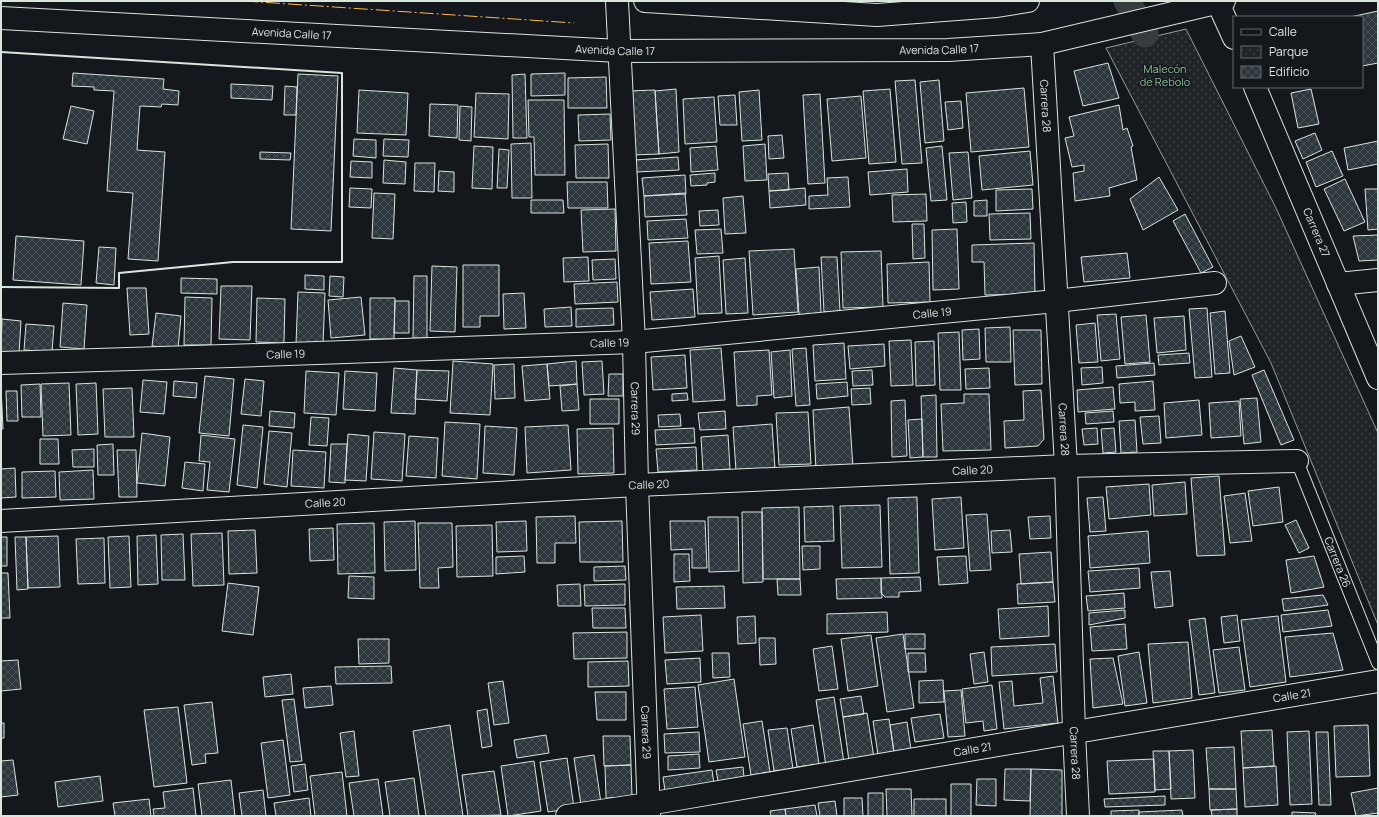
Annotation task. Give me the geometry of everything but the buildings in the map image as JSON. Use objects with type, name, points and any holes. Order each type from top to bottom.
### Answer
[{"type":"street","name":"Carrera 29","points":[[617,1],[634,342],[637,485],[649,810]]},
{"type":"street","points":[[646,1],[877,14],[997,6],[1028,1]]},
{"type":"street","name":"Avenida Calle 17","points":[[1,18],[619,51],[948,50],[1042,44],[1221,2]]},
{"type":"street","points":[[1221,2],[1233,35]]},
{"type":"street","name":"Carrera 28","points":[[1042,44],[1066,466],[1078,816]]},
{"type":"street","name":"Carrera 27","points":[[1255,88],[1378,378]]},
{"type":"street","points":[[1338,284],[1378,280]]},
{"type":"street","name":"Calle 19","points":[[1,363],[634,342],[1215,284]]},
{"type":"street","name":"Calle 20","points":[[1,521],[637,485],[1066,466],[1297,461]]},
{"type":"street","name":"Calle 21","points":[[567,816],[649,810],[1074,732],[1378,681]]},
{"type":"lane","name":"Carrera 26","points":[[1297,461],[1378,663]]},
{"type":"green space","name":"Malecón de Rebolo","points":[[1186,29],[1276,208],[1378,433],[1378,625],[1271,363],[1106,48]]},
{"type":"waterway","points":[[1127,1],[1145,34]]},
{"type":"wall","points":[[1,52],[342,73],[342,262],[233,262],[119,273],[119,288],[1,287]]},
{"type":"power","points":[[244,1],[574,23]]}]
